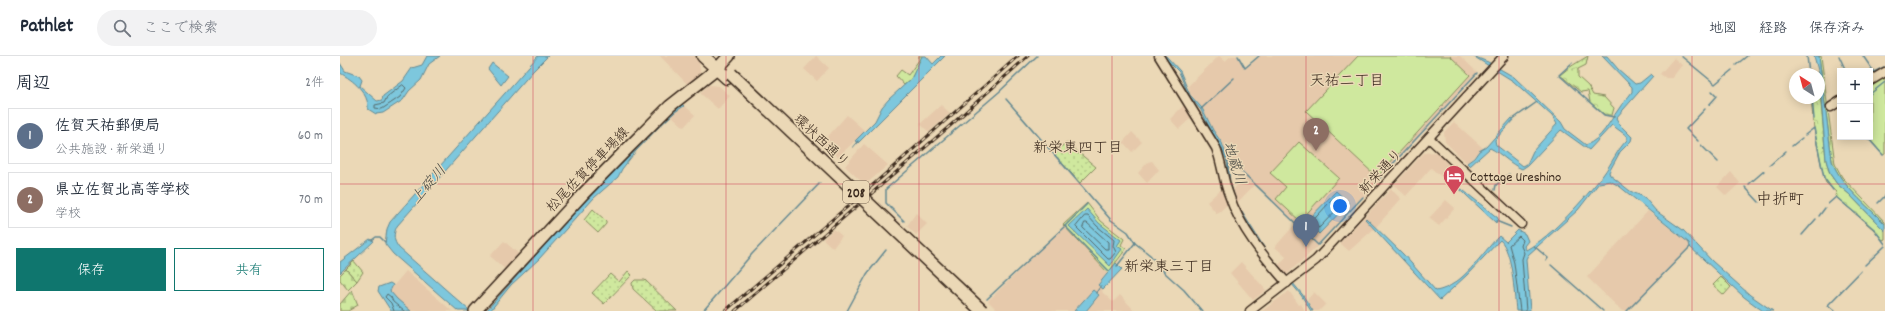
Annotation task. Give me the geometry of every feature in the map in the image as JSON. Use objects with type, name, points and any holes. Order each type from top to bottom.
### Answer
[{"type":"highway","name":"環状西通り","points":[[703,56],[722,63]]},
{"type":"highway","name":"環状西通り","points":[[712,56],[722,63],[729,76],[972,311]]},
{"type":"highway","name":"環状西通り","points":[[729,76],[982,311]]},
{"type":"main road","name":"松尾佐賀停車場線","points":[[475,311],[583,194],[629,147],[670,106],[722,63]]},
{"type":"street","points":[[1159,56],[1216,148],[1221,162],[1225,185],[1237,213],[1257,246],[1287,283]]},
{"type":"street","name":"新栄通り","points":[[1250,311],[1316,260],[1504,56]]},
{"type":"street","points":[[1873,79],[1885,72]]},
{"type":"street","points":[[1831,107],[1837,103]]},
{"type":"street","points":[[1429,138],[1521,224]]},
{"type":"shaded area","points":[[660,56],[694,56],[699,62],[701,76],[689,86]]},
{"type":"shaded area","points":[[816,56],[829,68],[817,81],[804,69]]},
{"type":"shaded area","points":[[1219,56],[1225,61],[1231,56],[1237,56],[1245,69],[1260,56],[1460,56],[1478,73],[1319,245],[1285,276],[1277,267],[1286,257],[1275,247],[1296,223],[1255,184],[1236,204],[1231,192],[1246,176],[1228,158],[1223,143],[1213,129],[1202,107],[1190,94],[1188,86]]},
{"type":"shaded area","points":[[1674,58],[1682,65],[1672,78],[1666,78],[1660,74]]},
{"type":"shaded area","points":[[709,85],[719,86],[730,96],[718,109],[700,93]]},
{"type":"shaded area","points":[[941,105],[950,113],[929,132],[920,124]]},
{"type":"shaded area","points":[[1184,105],[1192,117],[1179,129],[1170,119]]},
{"type":"shaded area","points":[[685,106],[695,115],[684,127],[671,115]]},
{"type":"shaded area","points":[[847,115],[865,131],[838,157],[822,143]]},
{"type":"shaded area","points":[[1454,122],[1483,148],[1467,163],[1445,142],[1444,132]]},
{"type":"shaded area","points":[[1132,132],[1142,142],[1132,152],[1123,142]]},
{"type":"shaded area","points":[[864,144],[888,165],[865,185],[845,166]]},
{"type":"shaded area","points":[[1436,152],[1455,171],[1450,180],[1446,181],[1431,168],[1406,196],[1394,185],[1424,153]]},
{"type":"shaded area","points":[[1152,161],[1159,170],[1147,183],[1138,173],[1148,162]]},
{"type":"shaded area","points":[[1731,172],[1740,183],[1726,196],[1717,187]]},
{"type":"shaded area","points":[[1391,189],[1401,199],[1376,227],[1349,251],[1340,243]]},
{"type":"shaded area","points":[[1220,190],[1223,190],[1228,204],[1217,214],[1207,202]]},
{"type":"shaded area","points":[[1446,200],[1455,208],[1439,226],[1429,218]]},
{"type":"shaded area","points":[[1648,211],[1689,243],[1690,247],[1628,311],[1622,311],[1587,277]]},
{"type":"shaded area","points":[[916,213],[927,224],[916,235],[907,226]]},
{"type":"shaded area","points":[[1064,227],[1108,273],[1098,284],[1103,289],[1102,292],[1113,302],[1120,295],[1135,311],[1086,311],[1099,295],[1093,290],[1074,311],[998,311],[988,301]]},
{"type":"shaded area","points":[[834,229],[842,236],[833,248],[823,239]]},
{"type":"shaded area","points":[[504,241],[520,255],[507,271],[490,256]]},
{"type":"shaded area","points":[[1241,262],[1266,290],[1253,300],[1230,273]]},
{"type":"shaded area","points":[[406,271],[452,311],[397,311],[390,290]]},
{"type":"shaded area","points":[[1289,291],[1299,305],[1301,304],[1305,311],[1262,311]]},
{"type":"shaded area","points":[[1314,292],[1326,304],[1319,311],[1313,311],[1307,300]]},
{"type":"green space","points":[[919,56],[922,56],[922,58],[911,79],[904,85],[896,76],[901,70],[908,75],[919,60]]},
{"type":"green space","points":[[1358,56],[1450,56],[1470,75],[1377,177],[1306,111]]},
{"type":"green space","points":[[1588,56],[1586,65],[1578,69],[1578,77],[1588,86],[1593,95],[1604,97],[1614,108],[1612,115],[1605,115],[1590,102],[1588,91],[1581,92],[1560,75]]},
{"type":"green space","points":[[1819,56],[1821,56],[1823,68],[1820,68]]},
{"type":"green space","points":[[1885,77],[1885,154],[1883,155],[1870,140],[1873,140],[1873,84]]},
{"type":"green space","points":[[1825,87],[1835,164],[1842,177],[1885,222],[1885,224],[1848,187],[1836,170],[1832,161],[1825,104]]},
{"type":"green space","points":[[1812,104],[1821,104],[1826,160],[1830,174],[1837,184],[1849,194],[1885,231],[1885,239],[1883,240],[1873,229],[1835,196],[1836,192],[1826,183],[1814,129]]},
{"type":"green space","points":[[1066,142],[1096,167],[1080,183],[1054,154]]},
{"type":"green space","points":[[1299,142],[1339,178],[1300,221],[1276,199],[1286,187],[1270,173]]},
{"type":"green space","points":[[1087,203],[1101,221],[1124,239],[1121,245],[1126,249],[1108,273],[1063,225]]},
{"type":"green space","points":[[593,209],[606,221],[606,224],[598,233],[584,220]]},
{"type":"green space","points":[[354,261],[363,272],[357,281],[346,269]]},
{"type":"green space","points":[[346,269],[357,281],[348,290],[340,280],[340,275]]},
{"type":"green space","points":[[628,271],[632,275],[604,304],[592,293],[610,274],[619,282]]},
{"type":"green space","points":[[1721,277],[1731,287],[1724,295],[1713,285]]},
{"type":"green space","points":[[635,280],[645,280],[677,311],[657,311],[633,289],[632,283]]},
{"type":"green space","points":[[352,290],[358,305],[348,311],[340,311],[340,304]]},
{"type":"water","points":[[427,56],[440,56],[429,64],[421,80],[409,91],[403,100],[383,113],[376,114],[368,109],[368,103],[363,92],[355,83],[340,73],[340,63],[345,71],[359,76],[362,80],[360,86],[377,101],[382,100],[383,96],[403,81],[412,68],[422,65]]},
{"type":"water","name":"上碇川","points":[[538,56],[548,56],[533,71],[397,226],[394,235],[399,248],[470,311],[458,311],[393,254],[385,244],[387,229],[390,222]]},
{"type":"water","points":[[922,56],[926,56],[933,64],[941,56],[945,56],[858,143],[855,141],[875,121],[882,107],[889,99],[911,79]]},
{"type":"water","points":[[1163,56],[1166,56],[1180,71],[1190,95],[1202,108],[1213,130],[1222,143],[1228,160],[1230,182],[1237,204],[1267,252],[1302,294],[1313,311],[1311,311],[1301,295],[1266,253],[1236,204],[1229,182],[1227,161],[1220,145],[1211,131],[1201,110],[1189,96],[1179,72]]},
{"type":"water","points":[[1473,56],[1488,62],[1514,77],[1561,122],[1565,129],[1586,145],[1601,134],[1632,92],[1632,87],[1602,56],[1607,56],[1618,69],[1635,84],[1640,83],[1651,74],[1653,76],[1616,118],[1620,125],[1632,137],[1631,141],[1620,152],[1609,172],[1610,175],[1630,191],[1644,197],[1656,211],[1683,230],[1712,261],[1750,295],[1773,311],[1763,311],[1744,297],[1690,247],[1689,243],[1619,186],[1610,181],[1599,183],[1578,210],[1528,255],[1526,259],[1530,311],[1516,311],[1508,254],[1500,240],[1467,275],[1440,300],[1365,219],[1366,218],[1403,254],[1436,291],[1455,283],[1471,268],[1499,236],[1506,242],[1518,230],[1525,234],[1528,241],[1524,246],[1526,250],[1536,244],[1568,216],[1603,175],[1620,148],[1627,140],[1627,136],[1612,125],[1589,150],[1561,130],[1528,165],[1522,169],[1490,148],[1470,166],[1467,163],[1474,158],[1479,151],[1486,147],[1512,118],[1514,119],[1495,140],[1496,145],[1523,166],[1527,164],[1533,151],[1557,124],[1552,116],[1513,81]]},
{"type":"water","points":[[1814,56],[1819,56],[1820,68],[1817,68]]},
{"type":"water","points":[[492,63],[508,76],[501,85],[488,69]]},
{"type":"water","points":[[682,104],[684,106],[675,112],[636,151],[622,169],[618,177],[594,198],[539,259],[511,285],[490,311],[486,311],[647,136]]},
{"type":"water","points":[[1821,104],[1825,104],[1832,161],[1836,170],[1855,195],[1885,224],[1885,231],[1849,194],[1837,184],[1830,174],[1826,160]]},
{"type":"water","points":[[1455,171],[1461,176],[1456,183],[1459,187],[1498,218],[1496,223],[1450,180]]},
{"type":"water","points":[[1336,191],[1349,203],[1319,234],[1306,222]]},
{"type":"water","points":[[1087,209],[1099,223],[1121,240],[1117,246],[1122,249],[1110,266],[1069,226]]},
{"type":"water","points":[[370,239],[374,241],[340,273],[340,262]]},
{"type":"water","points":[[1116,263],[1122,269],[1103,289],[1098,285]]},
{"type":"water","points":[[390,283],[393,285],[390,291],[411,311],[391,311],[378,291],[379,287]]},
{"type":"water","points":[[1093,290],[1099,295],[1086,311],[1074,311]]},
{"type":"waterway","points":[[904,221],[886,203],[886,189],[999,92],[1037,56]]},
{"type":"waterway","points":[[1238,56],[1245,68],[1259,56]]},
{"type":"waterway","points":[[1681,56],[1715,84],[1732,70]]},
{"type":"waterway","points":[[1736,65],[1747,56]]},
{"type":"waterway","points":[[1807,56],[1808,68]]},
{"type":"waterway","points":[[1839,56],[1845,68]]},
{"type":"waterway","points":[[1863,56],[1874,72],[1884,67]]},
{"type":"waterway","points":[[1572,63],[1559,75],[1604,115],[1614,117]]},
{"type":"waterway","points":[[1378,180],[1477,73]]},
{"type":"waterway","points":[[1201,109],[1234,78]]},
{"type":"waterway","points":[[1873,92],[1885,82]]},
{"type":"waterway","points":[[1709,105],[1717,96],[1712,91]]},
{"type":"waterway","points":[[1006,99],[1111,220],[1128,232],[1135,243],[1150,255],[1165,273],[1184,290],[1202,311]]},
{"type":"waterway","points":[[1513,119],[1537,102]]},
{"type":"waterway","points":[[1813,104],[1814,119]]},
{"type":"waterway","points":[[1698,141],[1686,129],[1705,109]]},
{"type":"waterway","points":[[1805,135],[1814,128],[1824,178],[1833,190]]},
{"type":"waterway","points":[[1792,146],[1802,138]]},
{"type":"waterway","points":[[1870,140],[1883,155]]},
{"type":"waterway","points":[[853,147],[858,141]]},
{"type":"waterway","points":[[1701,145],[1718,162]]},
{"type":"waterway","points":[[1770,165],[1786,151]]},
{"type":"waterway","name":"地蔵川","points":[[1227,161],[1230,160],[1318,245],[1363,197]]},
{"type":"waterway","points":[[1749,184],[1764,171]]},
{"type":"waterway","points":[[1495,190],[1496,185],[1509,174]]},
{"type":"waterway","points":[[703,311],[752,254],[820,183]]},
{"type":"waterway","points":[[1745,187],[1759,202]]},
{"type":"waterway","points":[[1878,203],[1885,196]]},
{"type":"waterway","points":[[1828,204],[1836,197],[1874,229],[1885,244]]},
{"type":"waterway","points":[[1087,204],[1065,226],[1109,271]]},
{"type":"waterway","points":[[1819,216],[1825,208]]},
{"type":"waterway","points":[[1802,235],[1816,219]]},
{"type":"waterway","points":[[1496,221],[1511,227]]},
{"type":"waterway","points":[[987,299],[1065,226]]},
{"type":"waterway","points":[[372,240],[376,237],[380,237],[385,242]]},
{"type":"waterway","points":[[1117,266],[1135,243]]},
{"type":"waterway","points":[[1534,246],[1548,258],[1546,261]]},
{"type":"waterway","points":[[1865,265],[1885,246]]},
{"type":"waterway","points":[[1627,311],[1690,247]]},
{"type":"waterway","points":[[847,311],[867,274],[886,250]]},
{"type":"waterway","points":[[1551,265],[1603,311]]},
{"type":"waterway","points":[[1835,311],[1828,305],[1861,271]]},
{"type":"waterway","points":[[1096,293],[1101,286]]},
{"type":"railway","points":[[725,311],[874,184],[1018,56]]},
{"type":"railway","points":[[735,311],[951,125],[1028,56]]},
{"type":"place","name":"県立佐賀北高等学校","points":[[1316,151]]},
{"type":"place","name":"Cottage Ureshino","points":[[1454,196]]},
{"type":"place","name":"佐賀天祐郵便局","points":[[1306,247]]},
{"type":"district","name":"天祐二丁目","points":[[1347,80]]},
{"type":"district","name":"新栄東四丁目","points":[[1078,147]]},
{"type":"district","name":"中折町","points":[[1780,198]]},
{"type":"district","name":"新栄東三丁目","points":[[1169,266]]}]
